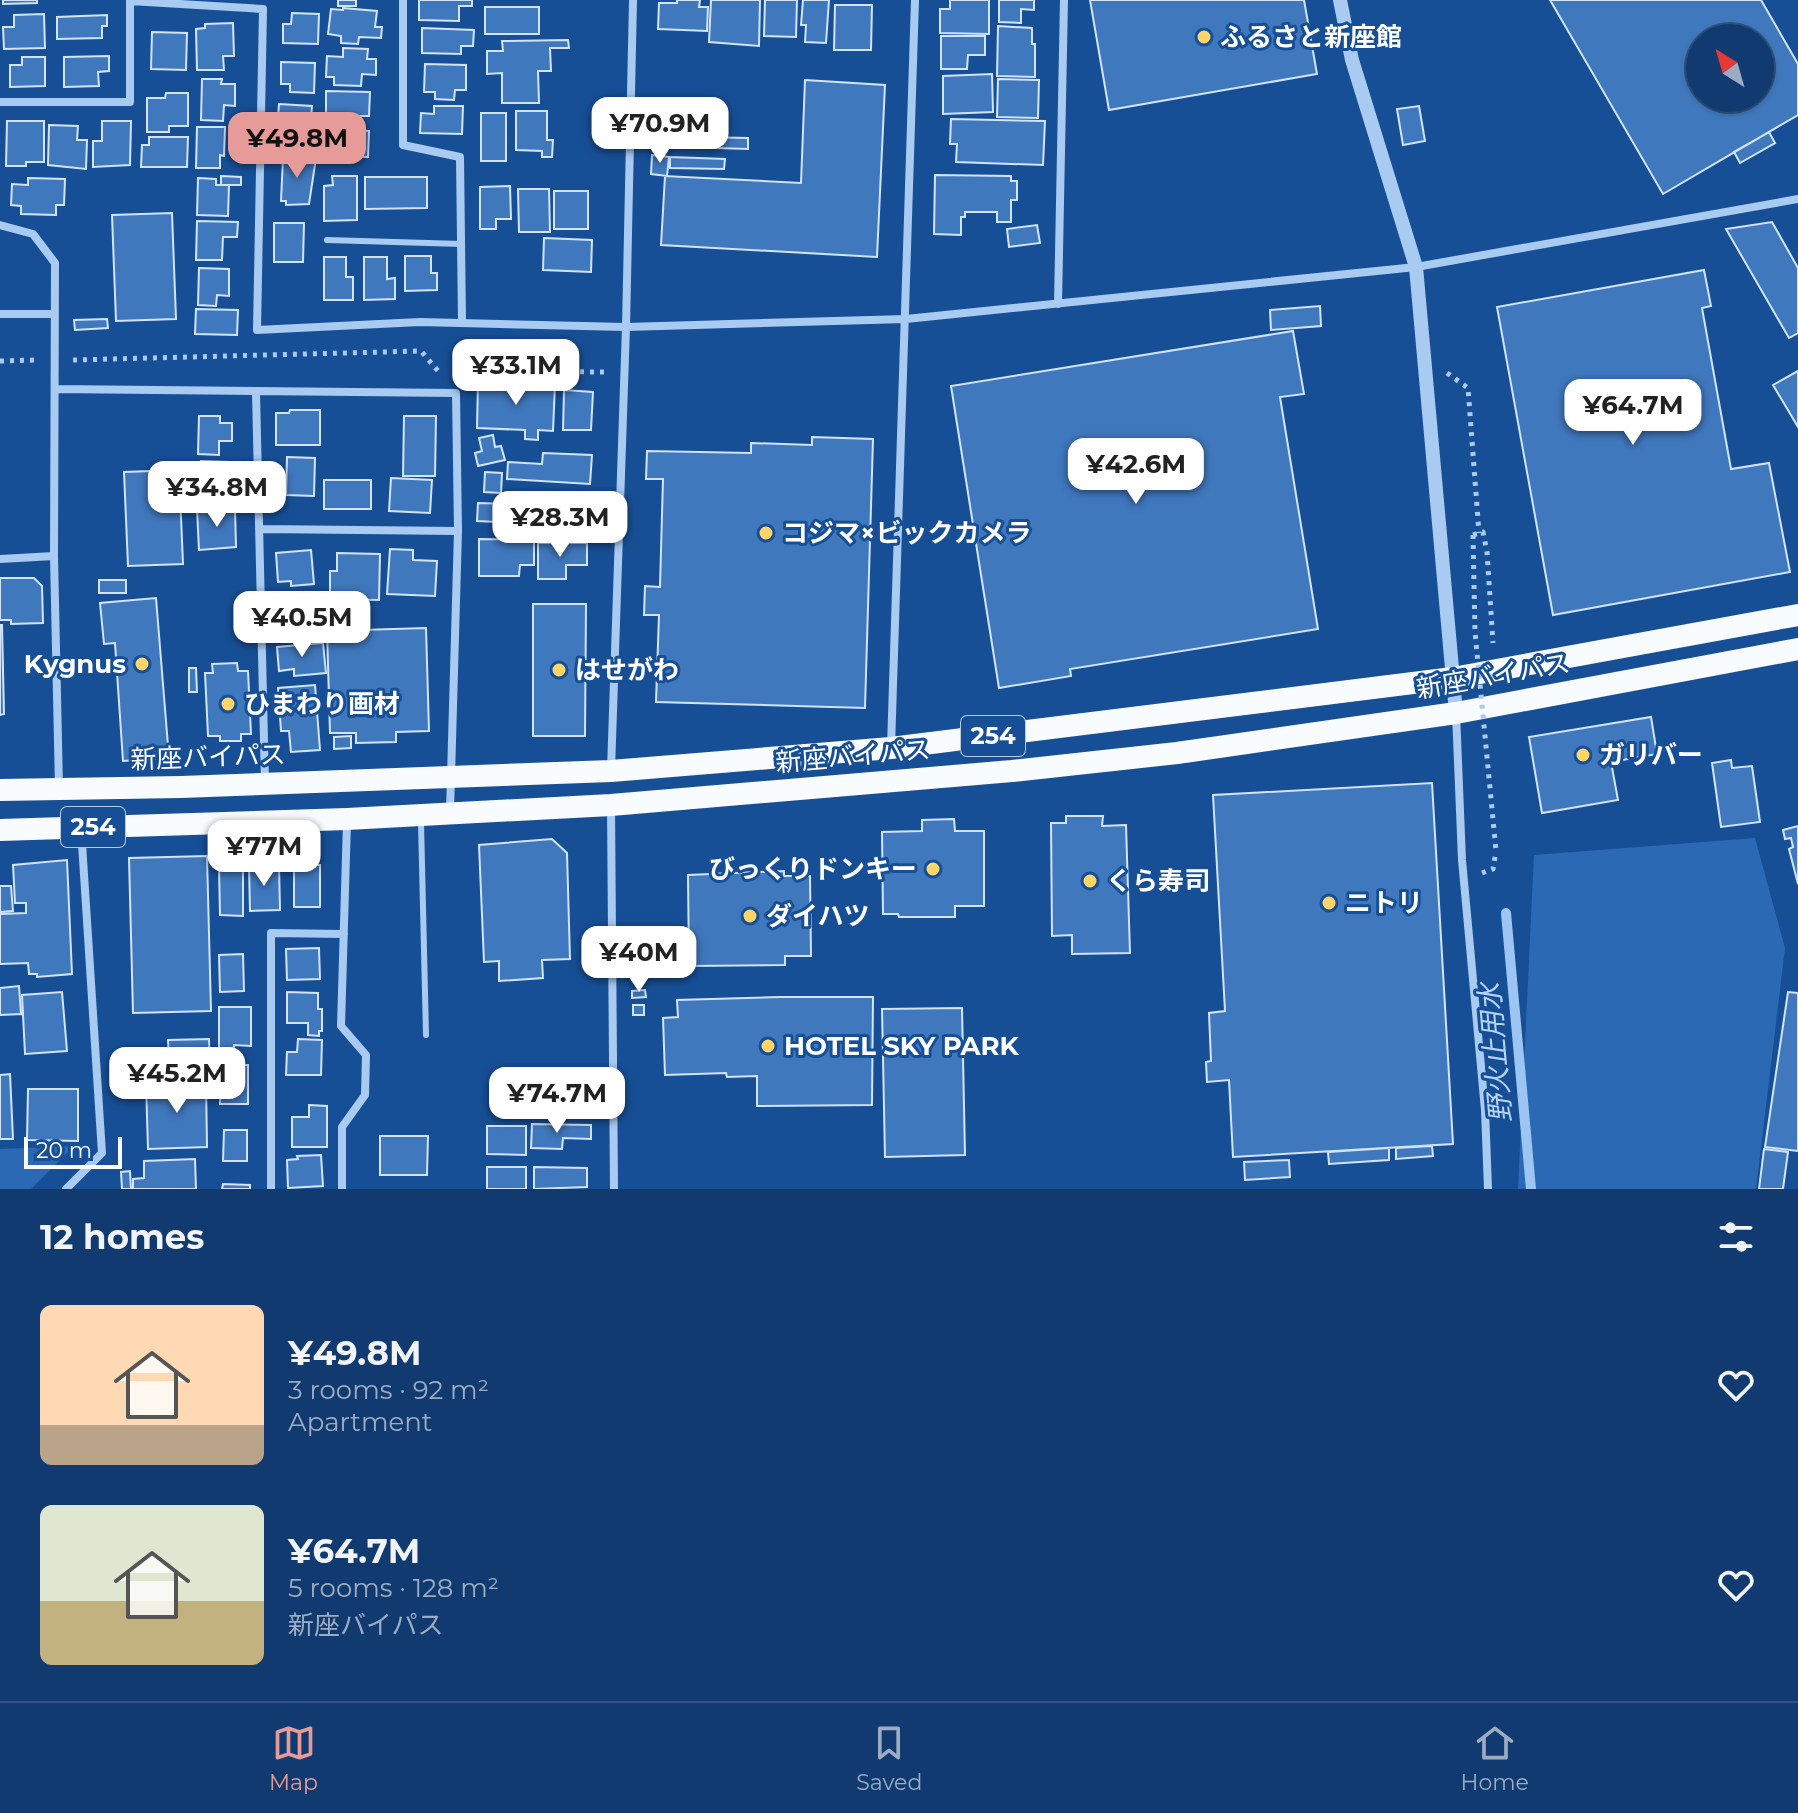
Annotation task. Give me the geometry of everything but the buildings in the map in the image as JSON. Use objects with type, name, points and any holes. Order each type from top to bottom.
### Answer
[{"type":"highway","name":"新座バイパス","points":[[0,790],[611,771],[891,748],[1453,678],[1798,615]]},
{"type":"highway","name":"新座バイパス","points":[[0,830],[347,819],[611,805],[1012,771],[1177,753],[1456,713],[1798,649]]},
{"type":"street","points":[[0,102],[130,102],[130,0],[263,9],[257,330],[420,322],[626,327],[906,319],[1416,267],[1798,199]]},
{"type":"street","points":[[403,0],[403,145],[460,157],[462,323]]},
{"type":"street","points":[[611,771],[633,0]]},
{"type":"street","points":[[891,748],[915,0]]},
{"type":"street","points":[[1058,304],[1064,0]]},
{"type":"street","points":[[1340,0],[1352,60],[1416,267],[1456,713],[1462,860],[1485,1110],[1488,1189]]},
{"type":"street","points":[[0,225],[33,234],[55,263],[54,556],[59,789]]},
{"type":"street","points":[[0,314],[54,314]]},
{"type":"street","points":[[55,389],[456,393],[458,531],[453,776],[449,812]]},
{"type":"street","points":[[256,393],[265,784]]},
{"type":"street","points":[[259,529],[458,531]]},
{"type":"street","points":[[0,559],[54,556]]},
{"type":"street","points":[[611,805],[614,1189]]},
{"type":"street","points":[[342,1189],[342,1127],[365,1095],[366,1055],[341,1026],[347,819]]},
{"type":"street","points":[[66,1189],[102,1153],[80,827]]},
{"type":"street","points":[[271,1189],[271,933],[344,934]]},
{"type":"lane","points":[[327,240],[462,244]]},
{"type":"lane","points":[[421,814],[426,1035]]},
{"type":"path","points":[[0,361],[421,351],[438,371],[623,372]]},
{"type":"path","points":[[1443,371],[1468,388],[1476,534],[1475,632],[1496,851],[1493,869],[1481,873]]},
{"type":"path","points":[[1476,534],[1483,532],[1487,552],[1493,644]]},
{"type":"shaded area","points":[[1755,838],[1785,948],[1756,1189],[1518,1189],[1534,855]]},
{"type":"shaded area","points":[[74,1146],[31,1189],[0,1189],[0,1149]]},
{"type":"waterway","name":"野火止用水","points":[[1506,913],[1531,1189]]},
{"type":"place","name":"ふるさと新座館","points":[[1204,37]]},
{"type":"place","name":"コジマ×ビックカメラ","points":[[766,533]]},
{"type":"place","name":"Kygnus","points":[[142,664]]},
{"type":"place","name":"はせがわ","points":[[559,670]]},
{"type":"place","name":"ひまわり画材","points":[[228,704]]},
{"type":"place","name":"ガリバー","points":[[1583,755]]},
{"type":"place","name":"びっくりドンキー","points":[[933,869]]},
{"type":"place","name":"くら寿司","points":[[1090,881]]},
{"type":"place","name":"ニトリ","points":[[1329,903]]},
{"type":"place","name":"ダイハツ","points":[[750,916]]},
{"type":"place","name":"HOTEL SKY PARK","points":[[768,1046]]}]
